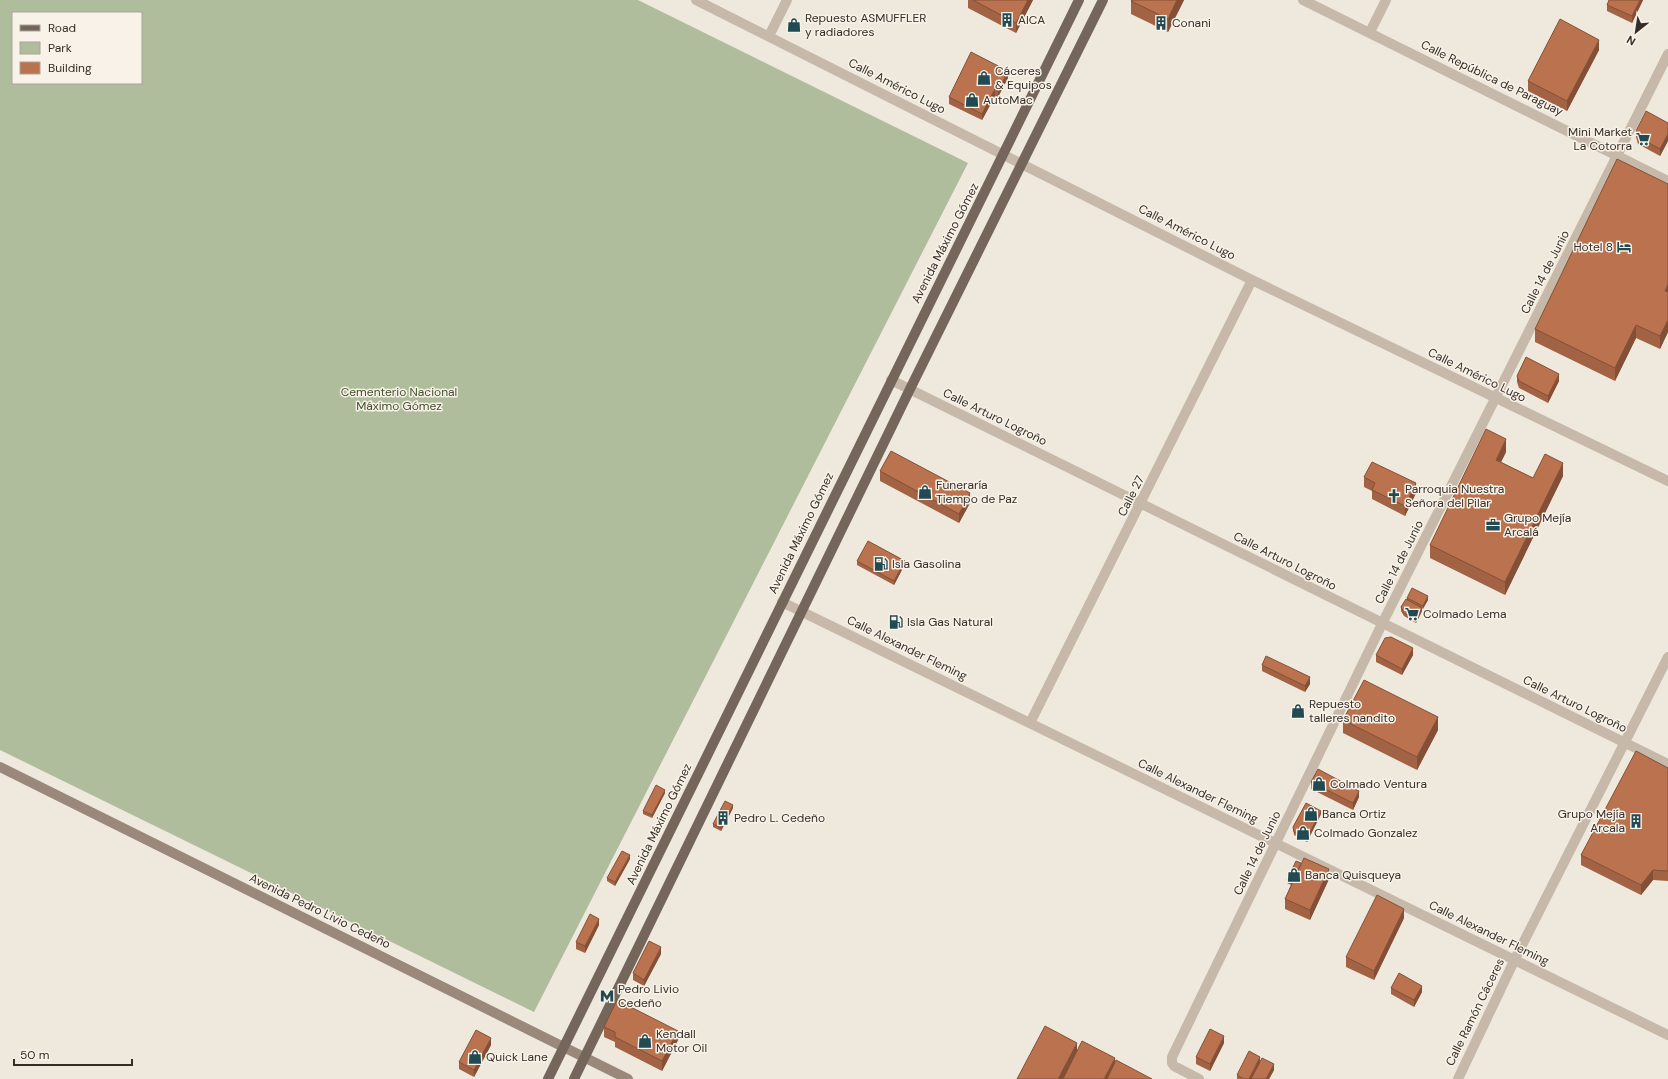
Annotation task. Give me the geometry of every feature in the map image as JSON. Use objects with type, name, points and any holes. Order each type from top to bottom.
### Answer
[{"type":"main road","name":"Avenida Máximo Gómez","points":[[548,1079],[1079,0]]},
{"type":"main road","points":[[574,1079],[801,611],[1103,0]]},
{"type":"main road","name":"Avenida Pedro Livio Cedeño","points":[[0,767],[628,1079]]},
{"type":"street","name":"Calle Américo Lugo","points":[[696,0],[1252,280],[1668,481]]},
{"type":"street","points":[[768,36],[787,0]]},
{"type":"street","name":"Calle República de Paraguay","points":[[1303,0],[1668,181]]},
{"type":"street","points":[[1370,32],[1386,0]]},
{"type":"street","name":"Calle 14 de Junio","points":[[1199,1079],[1174,1066],[1172,1057],[1382,624],[1497,399],[1668,54]]},
{"type":"street","name":"Calle 27","points":[[1030,723],[1142,504],[1252,280]]},
{"type":"street","name":"Calle Arturo Logroño","points":[[891,380],[1382,624],[1668,764]]},
{"type":"street","name":"Calle Alexander Fleming","points":[[782,602],[1668,1035]]},
{"type":"street","name":"Calle Ramón Cáceres","points":[[1458,1079],[1515,959],[1668,657]]},
{"type":"green space","name":"Cementerio Nacional Máximo Gómez","points":[[0,0],[638,0],[968,163],[534,1012],[0,750]]},
{"type":"building","points":[[973,0],[1028,0],[1016,23]]},
{"type":"building","points":[[1177,0],[1168,19],[1131,1]]},
{"type":"building","points":[[1609,0],[1640,0],[1632,16],[1607,5]]},
{"type":"building","points":[[1560,19],[1599,40],[1567,101],[1528,81]]},
{"type":"building","points":[[971,52],[1008,71],[998,91],[995,89],[982,114],[949,97]]},
{"type":"building","points":[[1646,111],[1668,123],[1668,134],[1660,149],[1638,137],[1636,131]]},
{"type":"building","name":"Hotel 8","points":[[1617,159],[1668,184],[1668,284],[1665,291],[1668,292],[1668,320],[1660,336],[1636,325],[1615,368],[1535,329]]},
{"type":"building","points":[[1526,357],[1559,374],[1548,396],[1519,381],[1517,376]]},
{"type":"building","name":"Grupo Mejía Arcalá","points":[[1486,429],[1506,439],[1496,460],[1533,478],[1545,454],[1563,463],[1505,582],[1430,545]]},
{"type":"building","points":[[891,451],[970,493],[959,514],[880,471]]},
{"type":"building","points":[[1372,462],[1416,483],[1405,506],[1372,490],[1375,483],[1364,477]]},
{"type":"building","name":"Isla Gasolina","points":[[868,541],[905,561],[894,581],[857,561]]},
{"type":"building","points":[[1412,588],[1428,596],[1423,606],[1407,598]]},
{"type":"building","name":"Colmado Lema","points":[[1406,599],[1422,608],[1416,620],[1404,613],[1401,607]]},
{"type":"building","points":[[1391,637],[1413,648],[1402,669],[1376,655],[1385,638]]},
{"type":"building","points":[[1266,656],[1310,677],[1305,686],[1262,665]]},
{"type":"building","points":[[1364,680],[1438,717],[1417,757],[1343,720]]},
{"type":"building","name":"Grupo Mejía Arcala","points":[[1636,751],[1668,768],[1668,871],[1653,870],[1641,885],[1581,855]]},
{"type":"building","points":[[1318,769],[1359,791],[1353,803],[1311,782]]},
{"type":"building","points":[[656,785],[665,790],[652,815],[643,811]]},
{"type":"building","name":"Pedro L. Cedeño","points":[[725,801],[733,805],[721,828],[713,824]]},
{"type":"building","points":[[1306,803],[1321,811],[1307,838],[1294,832],[1293,827]]},
{"type":"building","points":[[622,851],[630,855],[615,882],[607,878]]},
{"type":"building","points":[[1304,858],[1329,869],[1310,910],[1285,899]]},
{"type":"building","points":[[1296,861],[1301,863],[1293,882],[1287,880]]},
{"type":"building","points":[[1377,895],[1404,909],[1374,971],[1346,957]]},
{"type":"building","points":[[590,914],[599,919],[585,946],[576,942]]},
{"type":"building","name":"Pedro Livio Cedeño","points":[[649,941],[661,947],[644,980],[633,973]]},
{"type":"building","points":[[1399,973],[1422,986],[1414,1000],[1391,988]]},
{"type":"building","name":"Kendall Motor Oil","points":[[617,1000],[678,1031],[662,1061],[615,1037],[615,1032],[604,1027]]},
{"type":"building","points":[[1045,1026],[1077,1043],[1058,1079],[1017,1079]]},
{"type":"building","points":[[1210,1029],[1224,1036],[1210,1064],[1196,1057]]},
{"type":"building","name":"Quick Lane","points":[[476,1030],[491,1038],[474,1070],[459,1062]]},
{"type":"building","points":[[1082,1041],[1115,1058],[1104,1079],[1063,1079]]},
{"type":"building","points":[[1249,1051],[1260,1057],[1249,1079],[1244,1079],[1237,1075]]},
{"type":"building","points":[[1262,1058],[1274,1064],[1266,1079],[1251,1079]]},
{"type":"building","points":[[1116,1060],[1152,1079],[1107,1079]]},
{"type":"place","name":"AICA","points":[[1007,20]]},
{"type":"place","name":"Conani","points":[[1161,23]]},
{"type":"place","name":"Repuesto ASMUFFLER y radiadores","points":[[794,25]]},
{"type":"place","name":"Cáceres & Equipos","points":[[984,78]]},
{"type":"place","name":"AutoMac","points":[[972,100]]},
{"type":"place","name":"Mini Market La Cotorra","points":[[1643,139]]},
{"type":"place","name":"Hotel 8","points":[[1624,247]]},
{"type":"place","name":"Funeraría Tiempo de Paz","points":[[925,492]]},
{"type":"place","name":"Parroquia Nuestra Señora del Pilar","points":[[1394,496]]},
{"type":"place","name":"Grupo Mejía Arcalá","points":[[1493,525]]},
{"type":"place","name":"Isla Gasolina","points":[[881,564]]},
{"type":"place","name":"Colmado Lema","points":[[1412,614]]},
{"type":"place","name":"Isla Gas Natural","points":[[896,622]]},
{"type":"place","name":"Repuesto talleres nandito","points":[[1298,711]]},
{"type":"place","name":"Colmado Ventura","points":[[1319,784]]},
{"type":"place","name":"Banca Ortiz","points":[[1311,814]]},
{"type":"place","name":"Pedro L. Cedeño","points":[[723,818]]},
{"type":"place","name":"Grupo Mejía Arcala","points":[[1636,821]]},
{"type":"place","name":"Colmado Gonzalez","points":[[1303,833]]},
{"type":"place","name":"Banca Quisqueya","points":[[1294,875]]},
{"type":"place","name":"Pedro Livio Cedeño","points":[[607,996]]},
{"type":"place","name":"Kendall Motor Oil","points":[[645,1041]]},
{"type":"place","name":"Quick Lane","points":[[475,1057]]}]
